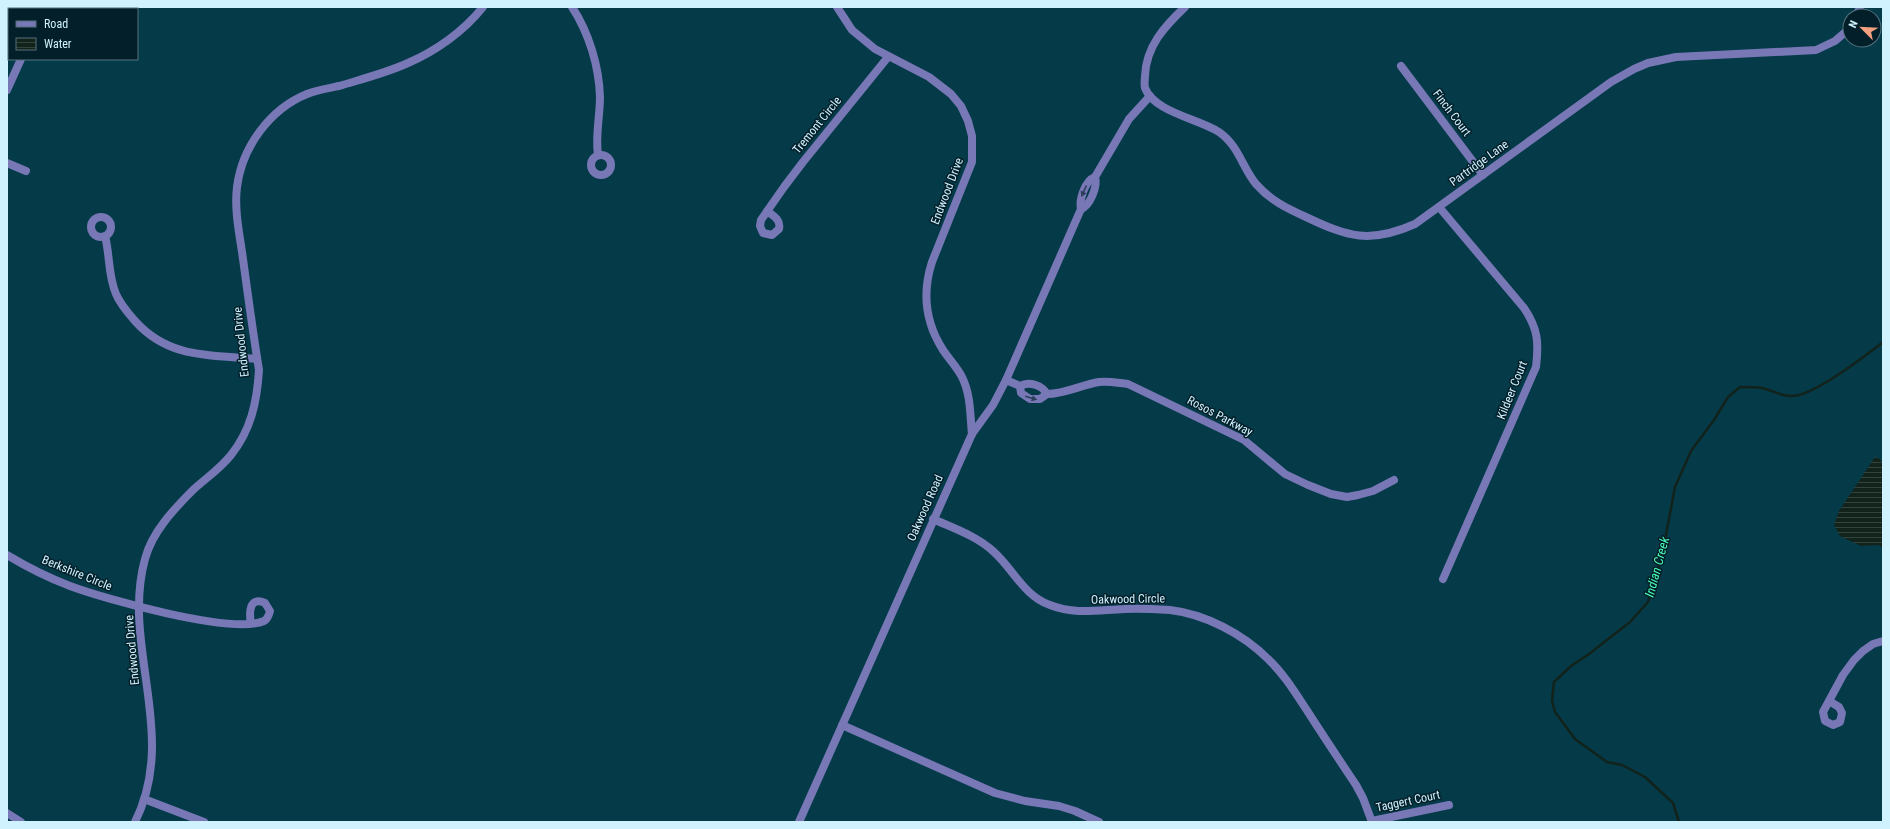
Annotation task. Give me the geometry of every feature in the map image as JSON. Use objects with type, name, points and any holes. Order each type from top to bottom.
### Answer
[{"type":"street","name":"Endwood Drive","points":[[135,822],[150,782],[152,767],[153,733],[140,624],[141,575],[146,557],[159,529],[194,490],[211,476],[232,454],[248,426],[255,407],[259,370],[237,217],[236,199],[240,172],[246,154],[266,123],[281,110],[306,94],[364,79],[408,63],[432,51],[451,38],[483,7]]},
{"type":"street","points":[[572,7],[584,29],[598,80],[600,98],[597,145],[598,155]]},
{"type":"street","name":"Endwood Drive","points":[[836,7],[852,30],[875,49],[929,77],[951,94],[963,111],[972,136],[972,162],[926,278],[925,293],[926,309],[932,332],[942,350],[962,377],[969,396],[972,434]]},
{"type":"street","points":[[1150,96],[1145,87],[1145,66],[1153,44],[1164,28],[1185,7]]},
{"type":"street","name":"Partridge Lane","points":[[1150,96],[1168,109],[1208,125],[1220,133],[1240,154],[1255,182],[1270,198],[1280,205],[1336,231],[1359,236],[1382,236],[1415,224],[1611,82],[1648,63],[1676,56],[1816,50],[1835,41],[1842,35]]},
{"type":"street","name":"Tremont Circle","points":[[768,211],[803,162],[888,57]]},
{"type":"street","points":[[7,90],[21,60]]},
{"type":"street","name":"Finch Court","points":[[1401,66],[1483,175]]},
{"type":"street","name":"Oakwood Road","points":[[799,822],[972,434],[993,405],[1006,380],[1081,209],[1081,198],[1089,181],[1095,177],[1128,118],[1150,96]]},
{"type":"street","points":[[7,163],[26,171]]},
{"type":"street","name":"Kildeer Court","points":[[1439,207],[1524,308],[1535,327],[1539,348],[1536,367],[1443,579]]},
{"type":"street","points":[[105,236],[112,281],[116,294],[124,308],[146,333],[179,351],[257,359]]},
{"type":"street","name":"Rosos Parkway","points":[[1006,380],[1020,386],[1027,384],[1034,385],[1043,389],[1047,394]]},
{"type":"street","name":"Rosos Parkway","points":[[1020,386],[1021,393],[1032,400],[1040,400],[1047,394],[1058,394],[1098,382],[1110,381],[1128,384],[1244,440],[1285,474],[1331,494],[1347,497],[1358,495],[1373,491],[1394,480]]},
{"type":"street","name":"Oakwood Circle","points":[[933,519],[984,544],[1002,561],[1028,592],[1048,605],[1064,610],[1082,612],[1132,609],[1170,610],[1197,617],[1246,641],[1269,660],[1288,683],[1356,785],[1372,821]]},
{"type":"street","name":"Berkshire Circle","points":[[7,555],[69,585],[108,599],[215,622],[251,623]]},
{"type":"street","points":[[1829,701],[1843,675],[1854,660],[1873,644],[1883,641]]},
{"type":"street","points":[[842,725],[995,793],[1025,801],[1059,806],[1075,811],[1098,822]]},
{"type":"street","points":[[144,799],[204,822]]},
{"type":"street","name":"Taggert Court","points":[[1372,821],[1449,805]]},
{"type":"street","points":[[7,813],[21,822]]},
{"type":"water","points":[[1875,457],[1880,459],[1883,466],[1883,548],[1879,545],[1861,546],[1840,536],[1834,525],[1839,511]]},
{"type":"waterway","name":"Indian Creek","points":[[1679,822],[1673,803],[1645,777],[1622,765],[1607,762],[1575,739],[1555,712],[1552,701],[1554,682],[1571,666],[1630,622],[1648,602],[1662,556],[1675,487],[1691,451],[1714,420],[1728,397],[1740,387],[1762,388],[1787,396],[1801,395],[1838,375],[1883,342]]}]
